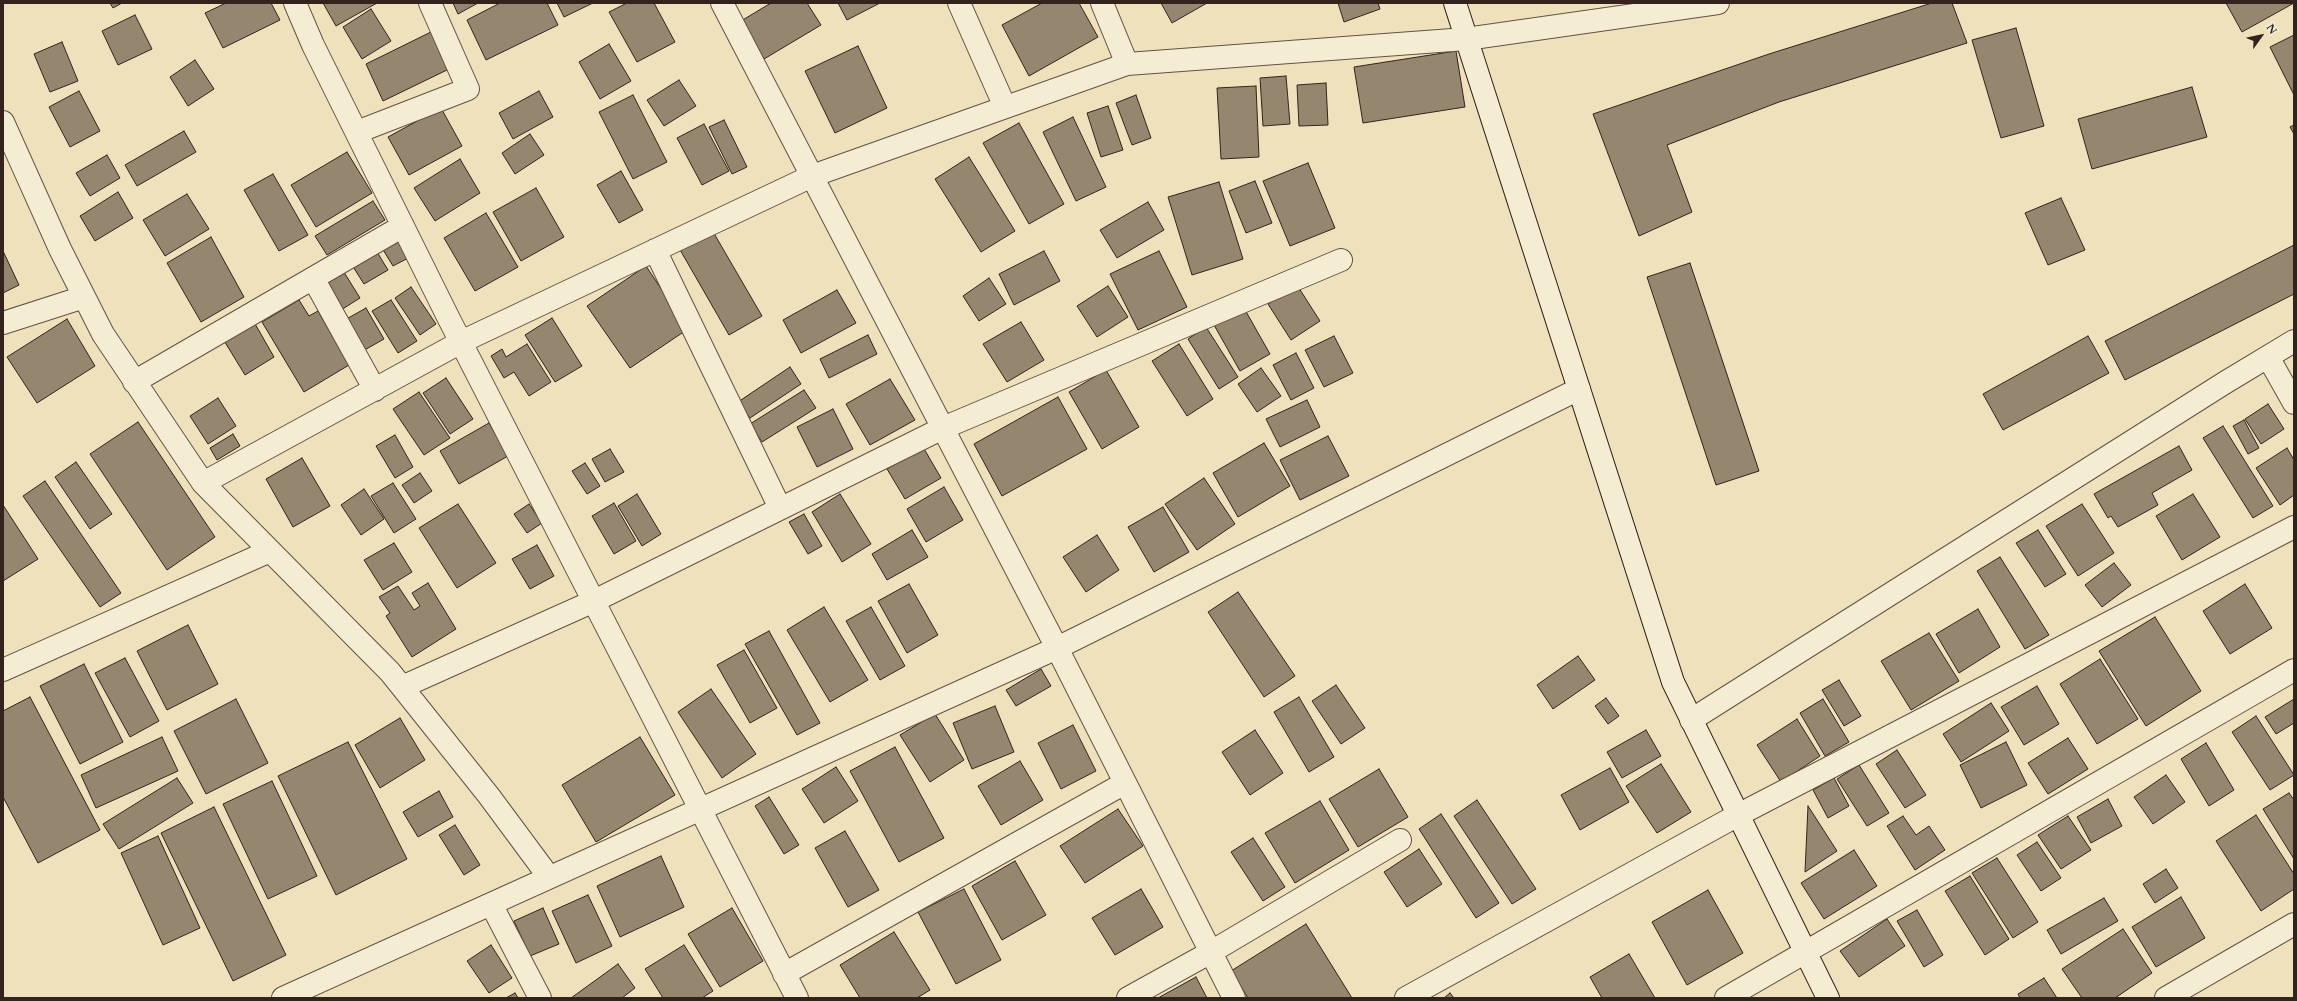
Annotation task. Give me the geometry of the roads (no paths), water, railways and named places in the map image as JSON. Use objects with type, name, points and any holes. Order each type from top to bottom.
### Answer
[{"type":"street","points":[[295,3],[313,45],[403,226],[797,998]]},
{"type":"street","points":[[357,132],[468,89],[430,3]]},
{"type":"street","points":[[722,3],[1057,648],[1234,998]]},
{"type":"street","points":[[959,3],[1005,107]]},
{"type":"street","points":[[1102,3],[1127,64]]},
{"type":"street","points":[[1455,3],[1673,682],[1828,998]]},
{"type":"street","points":[[203,483],[462,342],[812,176],[1127,64],[1466,39],[1718,3]]},
{"type":"street","points":[[3,122],[102,334],[203,483],[390,672],[490,796],[549,877]]},
{"type":"street","points":[[134,382],[403,226]]},
{"type":"street","points":[[655,250],[780,508]]},
{"type":"street","points":[[402,687],[594,601],[943,428],[1341,260]]},
{"type":"street","points":[[313,278],[375,390]]},
{"type":"street","points":[[3,323],[84,297]]},
{"type":"street","points":[[1691,720],[2294,342]]},
{"type":"street","points":[[2268,357],[2294,403]]},
{"type":"street","points":[[283,998],[700,808],[1057,648],[1579,389]]},
{"type":"street","points":[[1406,998],[1738,815],[2294,527]]},
{"type":"street","points":[[3,670],[270,551]]},
{"type":"street","points":[[1726,998],[2294,670]]},
{"type":"street","points":[[784,974],[1125,783]]},
{"type":"street","points":[[1128,998],[1211,952],[1400,840]]},
{"type":"street","points":[[491,904],[540,998]]},
{"type":"street","points":[[2166,998],[2294,924]]}]
